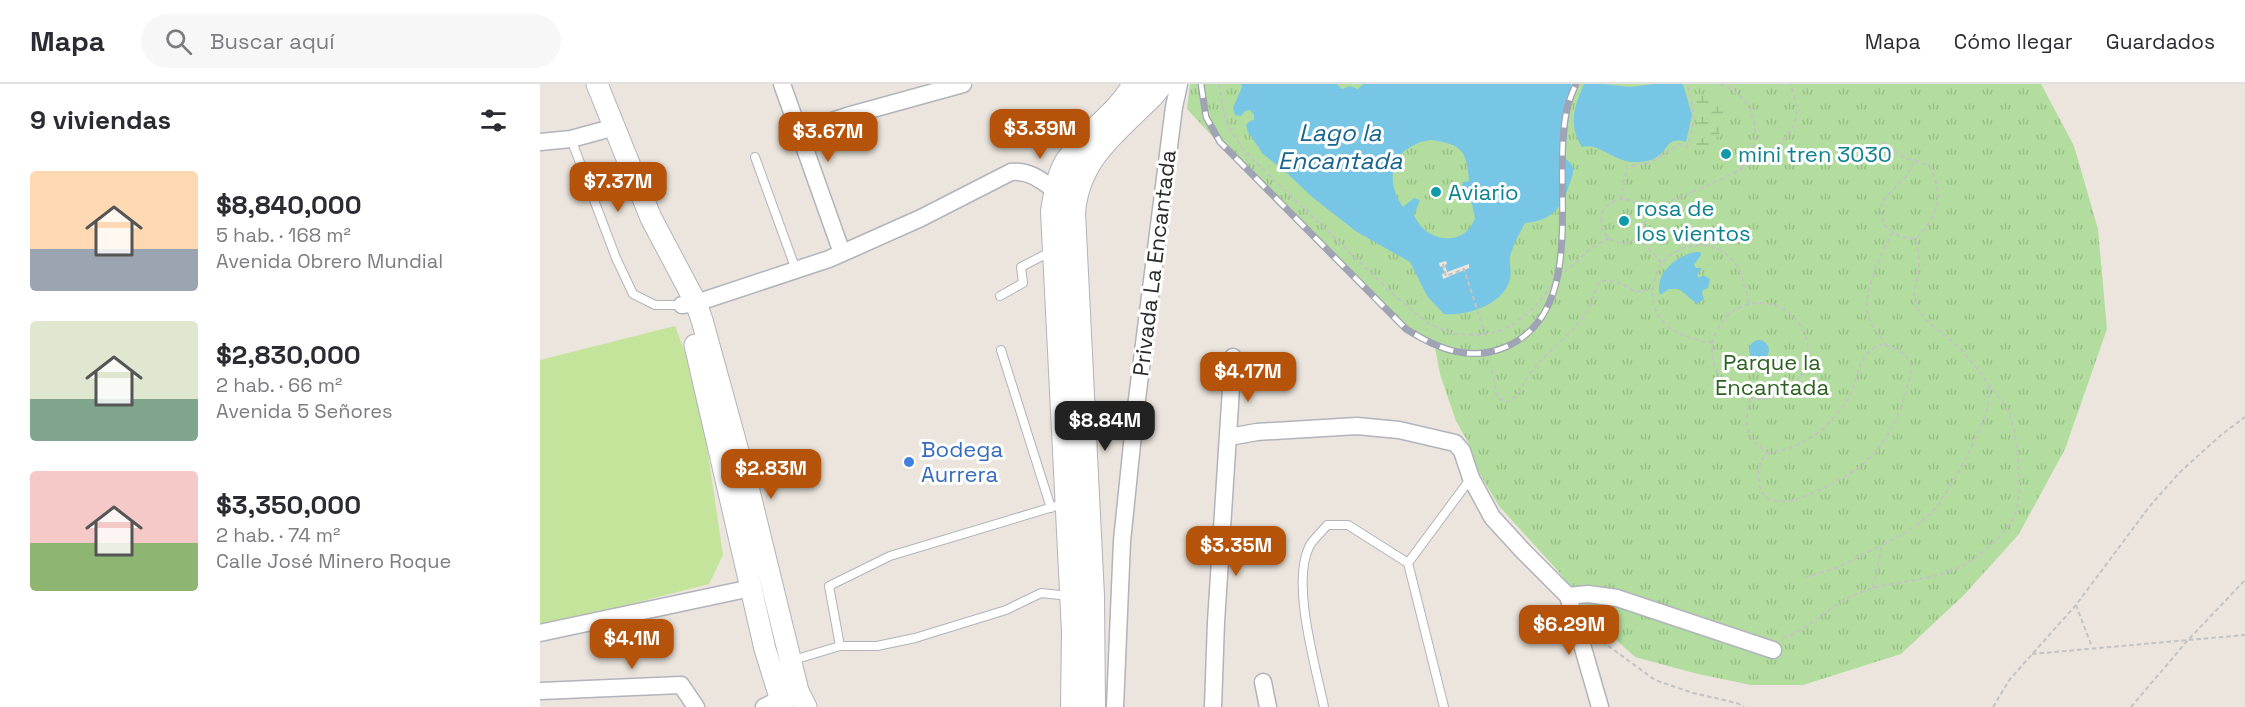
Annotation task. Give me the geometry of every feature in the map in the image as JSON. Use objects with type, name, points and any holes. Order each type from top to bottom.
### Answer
[{"type":"main road","points":[[1073,707],[1074,632],[1082,596],[1058,505],[1053,211],[1056,191],[1066,163],[1096,129],[1149,88]]},
{"type":"main road","points":[[1093,707],[1082,596],[1082,425],[1073,213],[1075,195],[1085,167],[1149,88]]},
{"type":"street","points":[[587,84],[634,201],[689,304]]},
{"type":"street","points":[[597,84],[651,218],[689,304],[691,325],[738,492],[790,661],[780,703]]},
{"type":"street","points":[[782,84],[842,252]]},
{"type":"street","points":[[798,132],[963,84]]},
{"type":"street","name":"Privada La Encantada","points":[[1115,707],[1122,541],[1135,415],[1174,107],[1179,84]]},
{"type":"street","points":[[1149,88],[1168,93],[1174,107]]},
{"type":"street","points":[[540,142],[571,139],[604,130]]},
{"type":"street","points":[[689,304],[796,270],[842,252],[921,218],[1011,172],[1021,171],[1036,177],[1056,191]]},
{"type":"street","points":[[1213,707],[1216,622],[1233,357]]},
{"type":"street","points":[[1229,437],[1257,432],[1357,426],[1399,430],[1455,443],[1462,451],[1471,478],[1492,517],[1568,596],[1600,707]]},
{"type":"street","points":[[738,492],[751,588],[780,703]]},
{"type":"street","points":[[540,633],[751,588]]},
{"type":"street","points":[[1568,596],[1588,594],[1617,598],[1774,645]]},
{"type":"street","points":[[1263,682],[1268,707]]},
{"type":"street","points":[[540,690],[681,685],[696,707]]},
{"type":"lane","points":[[571,139],[616,258],[633,294],[656,304],[689,304]]},
{"type":"lane","points":[[755,157],[796,270]]},
{"type":"lane","points":[[1000,296],[1023,283],[1021,267],[1055,249]]},
{"type":"lane","points":[[840,646],[829,586],[890,556],[1058,505],[1001,350]]},
{"type":"lane","points":[[1408,563],[1471,478]]},
{"type":"lane","points":[[1324,707],[1302,595],[1304,565],[1310,546],[1328,525],[1348,525],[1408,563],[1444,707]]},
{"type":"lane","points":[[790,661],[840,646],[877,646],[915,638],[1006,610],[1041,592],[1082,596]]},
{"type":"path","points":[[1219,84],[1224,117],[1245,152],[1350,254],[1429,324],[1454,334],[1470,336],[1485,334],[1502,330],[1515,323],[1534,307],[1554,282],[1592,247],[1609,238]]},
{"type":"path","points":[[1621,199],[1627,166],[1645,164],[1658,159],[1679,144],[1687,147],[1695,119],[1694,106],[1687,84]]},
{"type":"path","points":[[1720,84],[1737,93],[1748,103],[1752,115],[1755,136],[1752,148],[1740,171]]},
{"type":"path","points":[[1643,212],[1740,171],[1761,158],[1794,126],[1796,99],[1790,84]]},
{"type":"path","points":[[1774,645],[1792,636],[1829,609],[1857,593],[1890,583],[1926,580],[1956,569],[1977,557],[1999,537],[2016,512],[2020,480],[2010,414],[1960,349],[1919,310],[1913,290],[1919,267],[1916,239],[1928,225],[1937,204],[1939,186],[1930,166],[1906,159],[1882,142]]},
{"type":"path","points":[[1915,160],[1907,175],[1882,201],[1881,213],[1884,225],[1893,232],[1900,237],[1916,239]]},
{"type":"path","points":[[1621,199],[1635,203],[1643,212],[1644,228],[1638,237],[1629,243],[1609,238],[1602,227],[1603,212],[1613,201],[1621,199]]},
{"type":"path","points":[[1887,346],[1868,317],[1866,301],[1882,252],[1893,232]]},
{"type":"path","points":[[1638,237],[1662,262]]},
{"type":"path","points":[[1713,343],[1693,340],[1663,324],[1656,310],[1653,289],[1655,275],[1662,262],[1674,252],[1698,245],[1724,251],[1736,264],[1749,305]]},
{"type":"path","points":[[1443,264],[1446,276],[1464,268],[1485,334]]},
{"type":"path","points":[[1492,370],[1497,397],[1507,402],[1515,398],[1526,379],[1550,350],[1576,326],[1589,308],[1599,282],[1617,281],[1635,292],[1653,289]]},
{"type":"path","points":[[1769,304],[1789,313],[1802,329],[1808,350],[1803,371],[1789,389],[1768,398],[1750,398],[1735,392],[1719,376],[1712,354],[1716,332],[1729,315],[1749,305],[1769,304]]},
{"type":"path","points":[[1878,345],[1887,346],[1900,351],[1909,360],[1911,371],[1903,405],[1894,425],[1882,442],[1854,471],[1817,493],[1785,501],[1772,500],[1760,486],[1758,472],[1761,460],[1768,453],[1791,447],[1827,426],[1850,395],[1867,352],[1878,345]]},
{"type":"path","points":[[1806,577],[1834,569],[1909,531],[1934,510],[1975,440],[1988,406],[1988,383]]},
{"type":"path","points":[[1750,398],[1747,430],[1756,446],[1768,453]]},
{"type":"path","points":[[1993,707],[2010,680],[2076,605],[2149,507],[2179,473],[2221,435],[2245,417]]},
{"type":"path","points":[[1873,588],[1882,545]]},
{"type":"path","points":[[2131,707],[2188,640],[2245,580]]},
{"type":"path","points":[[2076,605],[2092,648]]},
{"type":"path","points":[[1577,623],[1655,680],[1693,693],[1737,702],[1744,707]]},
{"type":"path","points":[[2032,654],[2245,635]]},
{"type":"green space","name":"Parque la Encantada","points":[[1190,84],[2041,84],[2074,146],[2098,229],[2107,329],[2065,449],[2019,534],[1964,595],[1901,654],[1803,685],[1751,685],[1694,673],[1635,657],[1591,617],[1559,572],[1499,506],[1474,464],[1468,442],[1456,421],[1440,374],[1435,347],[1385,312],[1238,164],[1187,109]]},
{"type":"green space","points":[[1694,94],[1715,96],[1722,101],[1721,126],[1712,149],[1698,151],[1690,144],[1694,141],[1699,113]]},
{"type":"green space","points":[[675,326],[698,387],[723,555],[709,584],[540,627],[540,360]]},
{"type":"water","name":"Lago la Encantada","points":[[1241,84],[1337,84],[1342,89],[1350,86],[1358,89],[1363,84],[1571,84],[1567,138],[1561,154],[1572,166],[1573,175],[1564,199],[1555,211],[1542,219],[1525,223],[1511,253],[1508,285],[1497,299],[1471,311],[1444,314],[1427,296],[1410,262],[1357,232],[1312,197],[1263,154],[1248,132],[1246,125],[1254,120],[1254,115],[1250,110],[1245,111],[1241,116],[1235,115],[1233,108],[1242,87]],"holes":[[[1431,140],[1456,147],[1467,162],[1469,181],[1463,182],[1462,185],[1469,190],[1475,218],[1470,228],[1454,238],[1435,236],[1427,231],[1414,215],[1420,200],[1414,198],[1403,207],[1393,185],[1395,164],[1400,155],[1418,143]]]},
{"type":"water","points":[[1584,84],[1630,87],[1683,84],[1692,115],[1686,142],[1675,141],[1655,158],[1638,162],[1621,159],[1595,147],[1582,147],[1575,131],[1574,116]]},
{"type":"water","points":[[1700,252],[1701,255],[1694,265],[1696,268],[1702,268],[1697,275],[1699,278],[1703,275],[1710,279],[1708,288],[1703,290],[1704,299],[1697,304],[1679,289],[1669,289],[1660,295],[1659,287],[1663,273],[1681,257]]},
{"type":"water","points":[[1759,340],[1766,343],[1769,350],[1766,357],[1759,360],[1752,357],[1749,350],[1752,343]]},
{"type":"pier","points":[[1446,261],[1447,272],[1469,264],[1469,268],[1443,279],[1442,274],[1445,273],[1439,263]]},
{"type":"railway","points":[[1201,84],[1206,117],[1220,142],[1406,329],[1443,348],[1468,353],[1494,351],[1508,346],[1534,327],[1550,302],[1558,272],[1562,238],[1563,134],[1568,105],[1576,84]]},
{"type":"place","name":"mini tren 3030","points":[[1726,154]]},
{"type":"place","name":"Aviario","points":[[1436,192]]},
{"type":"place","name":"rosa de los vientos","points":[[1624,221]]},
{"type":"place","name":"Bodega Aurrera","points":[[909,462]]}]
